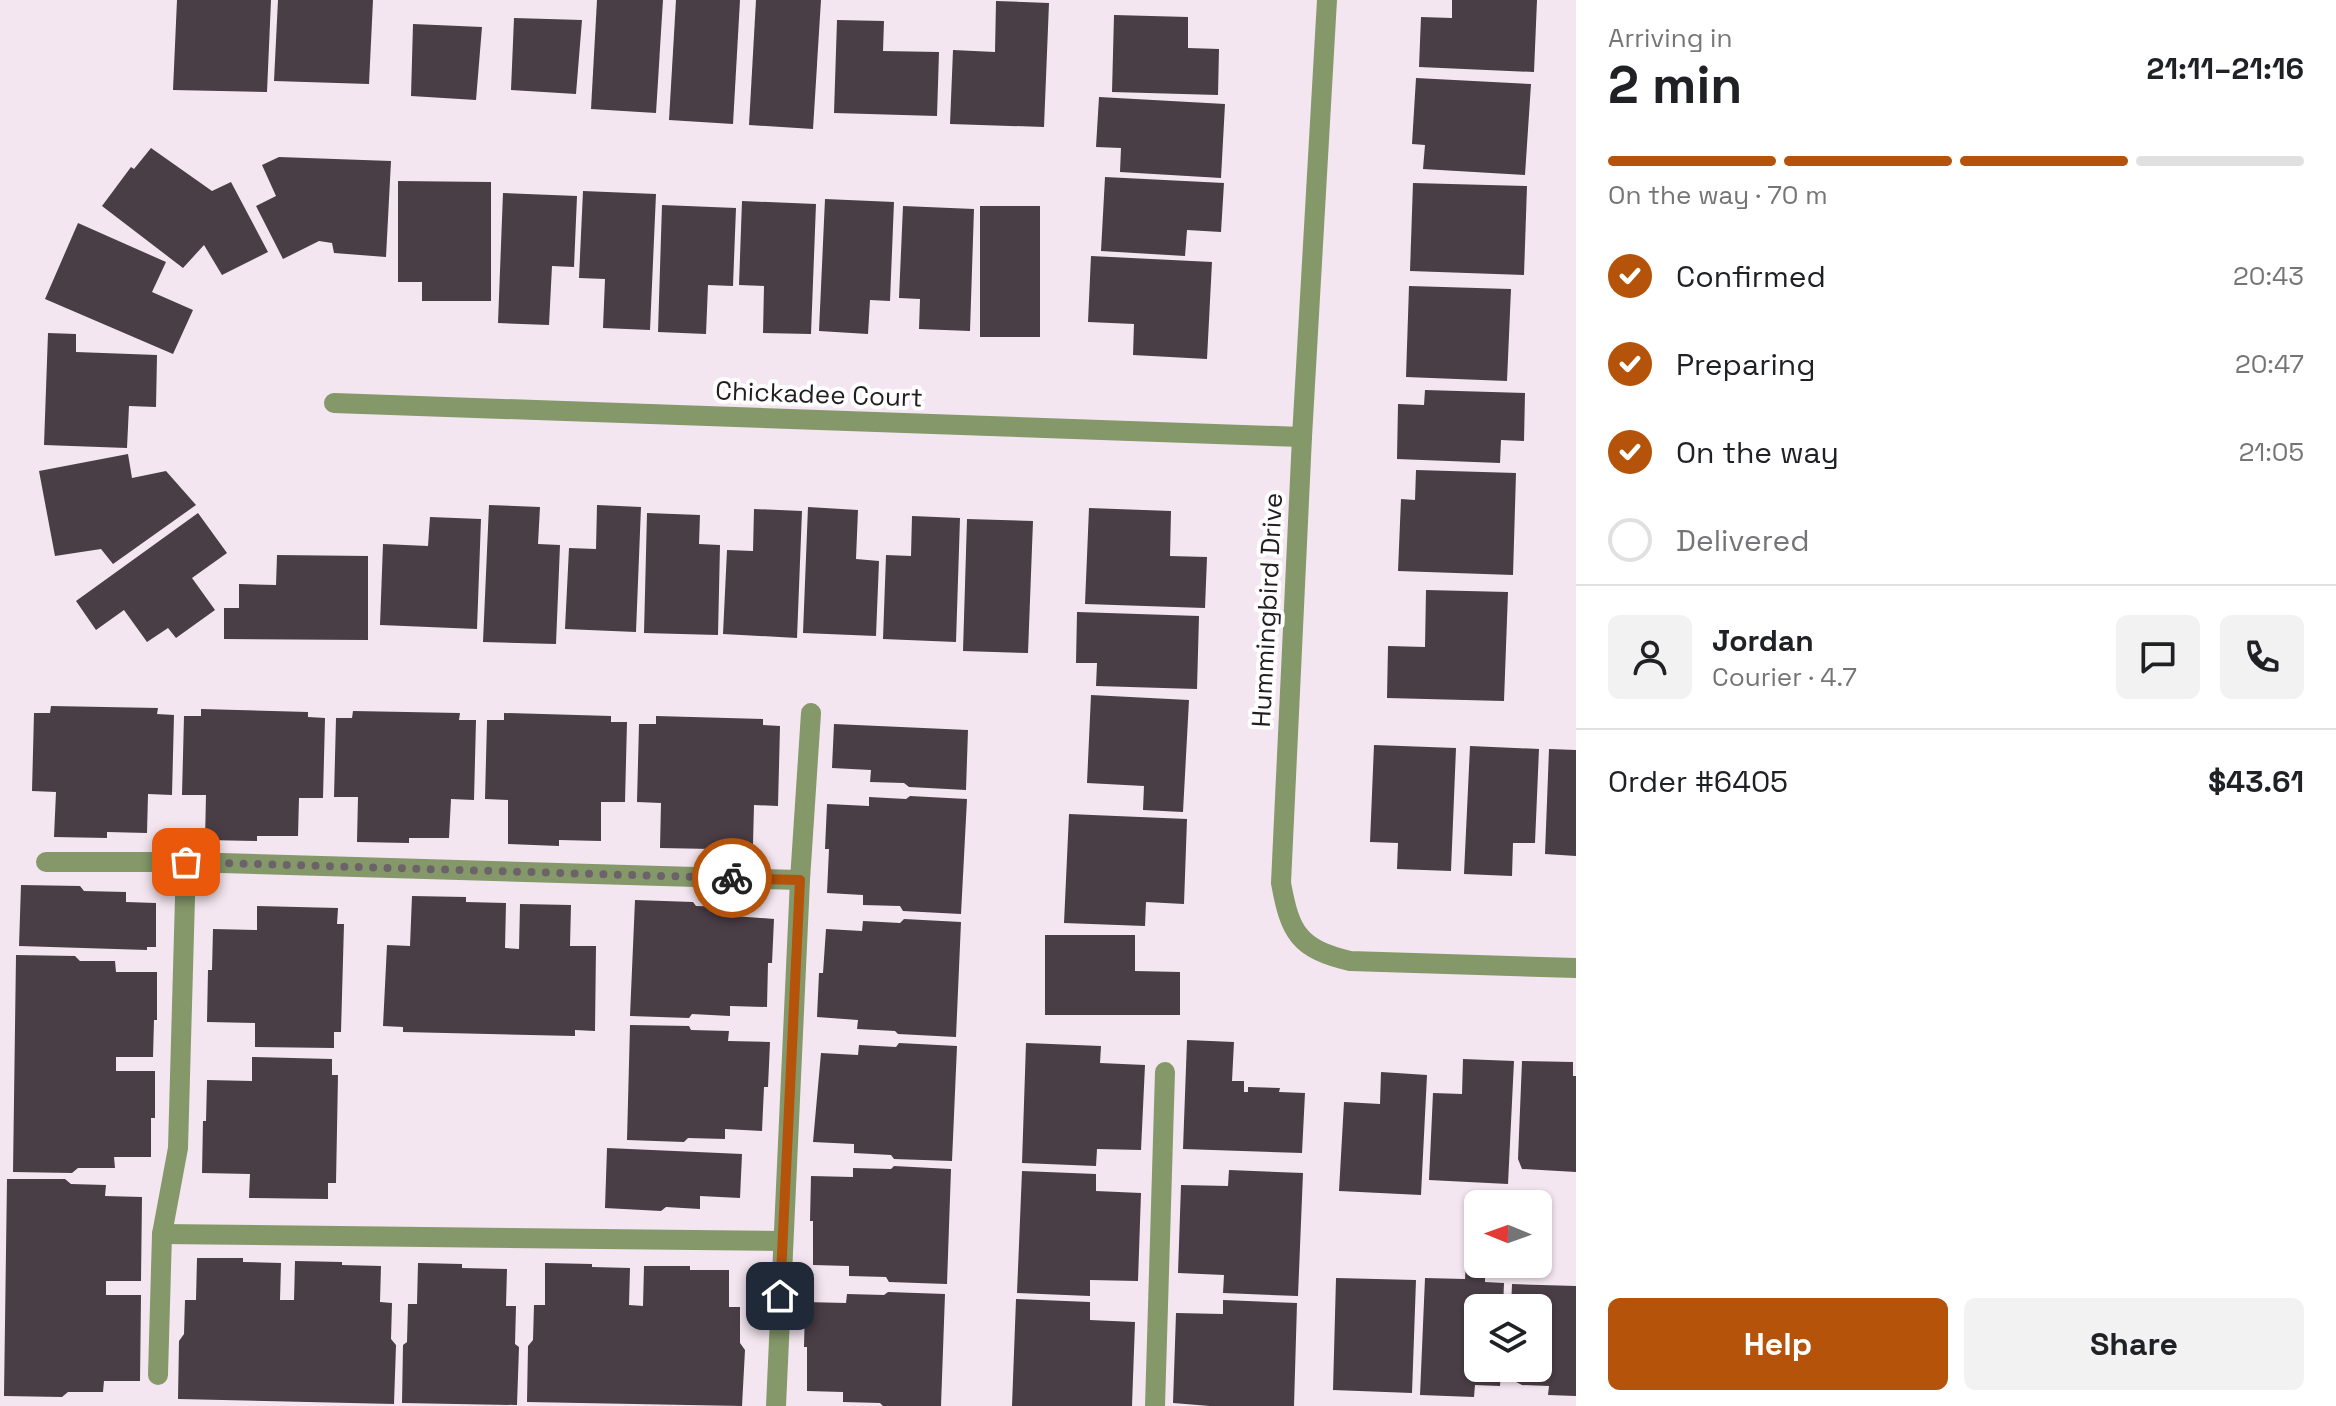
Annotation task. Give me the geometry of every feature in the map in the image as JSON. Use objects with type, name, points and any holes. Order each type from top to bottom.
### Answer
[{"type":"street","name":"Hummingbird Drive","points":[[1327,0],[1281,883],[1286,912],[1310,948],[1350,961],[1576,968]]},
{"type":"street","name":"Chickadee Court","points":[[334,403],[1302,437]]},
{"type":"street","points":[[776,1406],[800,880],[811,713]]},
{"type":"street","points":[[46,862],[186,862],[800,880]]},
{"type":"street","points":[[158,1375],[162,1234],[178,1148],[186,862]]},
{"type":"street","points":[[1155,1406],[1165,1072]]},
{"type":"street","points":[[162,1234],[782,1241]]},
{"type":"building","points":[[177,0],[271,0],[267,92],[173,90]]},
{"type":"building","points":[[278,0],[373,0],[369,84],[274,81]]},
{"type":"building","points":[[597,0],[663,0],[656,113],[591,109]]},
{"type":"building","points":[[676,0],[740,0],[733,124],[669,120]]},
{"type":"building","points":[[756,0],[821,0],[813,129],[749,125]]},
{"type":"building","points":[[1452,0],[1537,0],[1534,72],[1419,67],[1421,17],[1452,18]]},
{"type":"building","points":[[996,1],[1049,3],[1044,127],[950,124],[953,50],[995,52]]},
{"type":"building","points":[[1114,15],[1188,17],[1188,48],[1219,49],[1218,95],[1112,92]]},
{"type":"building","points":[[514,18],[582,20],[576,94],[511,90]]},
{"type":"building","points":[[837,20],[884,21],[883,51],[939,52],[937,116],[834,113]]},
{"type":"building","points":[[413,24],[482,27],[476,100],[411,96]]},
{"type":"building","points":[[1416,78],[1531,84],[1525,175],[1423,169],[1425,145],[1412,144]]},
{"type":"building","points":[[1099,97],[1225,104],[1221,178],[1120,172],[1121,148],[1096,147]]},
{"type":"building","points":[[151,148],[212,191],[231,182],[268,252],[222,275],[204,245],[183,268],[102,206],[131,167],[134,169]]},
{"type":"building","points":[[279,157],[391,161],[386,257],[334,253],[332,243],[319,241],[283,259],[256,206],[276,196],[262,165]]},
{"type":"building","points":[[1105,177],[1224,183],[1221,232],[1187,230],[1185,256],[1101,251]]},
{"type":"building","points":[[398,181],[491,182],[491,301],[422,301],[422,282],[398,282]]},
{"type":"building","points":[[1413,183],[1527,186],[1524,275],[1410,271]]},
{"type":"building","points":[[583,191],[656,194],[650,330],[603,328],[605,279],[579,278]]},
{"type":"building","points":[[503,193],[577,196],[574,267],[552,266],[549,325],[498,323]]},
{"type":"building","points":[[825,199],[894,202],[890,301],[870,300],[868,334],[819,331]]},
{"type":"building","points":[[742,201],[816,204],[811,334],[763,333],[764,286],[739,285]]},
{"type":"building","points":[[662,205],[736,208],[733,286],[708,285],[706,334],[658,332]]},
{"type":"building","points":[[903,206],[974,209],[970,331],[919,329],[920,299],[899,298]]},
{"type":"building","points":[[980,206],[1040,206],[1040,337],[980,337]]},
{"type":"building","points":[[78,223],[166,262],[152,292],[193,310],[173,354],[45,299]]},
{"type":"building","points":[[1091,256],[1212,262],[1207,359],[1133,355],[1134,324],[1088,322]]},
{"type":"building","points":[[1409,286],[1511,289],[1507,381],[1406,377]]},
{"type":"building","points":[[48,333],[76,334],[76,352],[157,355],[156,407],[129,406],[127,448],[44,445]]},
{"type":"building","points":[[1425,390],[1525,393],[1524,441],[1501,440],[1500,463],[1397,459],[1398,404],[1424,405]]},
{"type":"building","points":[[128,454],[132,478],[166,471],[196,505],[113,564],[101,549],[55,556],[39,471]]},
{"type":"building","points":[[1416,470],[1516,473],[1513,575],[1398,571],[1401,499],[1415,500]]},
{"type":"building","points":[[489,505],[540,507],[538,544],[560,545],[556,644],[483,642]]},
{"type":"building","points":[[597,505],[641,507],[636,632],[565,629],[569,548],[596,549]]},
{"type":"building","points":[[808,507],[858,510],[856,559],[879,561],[876,636],[803,633]]},
{"type":"building","points":[[1089,508],[1171,511],[1170,556],[1207,557],[1205,608],[1085,604]]},
{"type":"building","points":[[754,509],[802,511],[797,638],[723,634],[727,550],[753,551]]},
{"type":"building","points":[[198,513],[227,553],[192,578],[215,610],[176,638],[168,628],[147,642],[124,610],[96,630],[76,601]]},
{"type":"building","points":[[647,513],[700,515],[699,544],[720,545],[718,635],[644,633]]},
{"type":"building","points":[[912,516],[960,518],[956,642],[883,639],[886,555],[911,556]]},
{"type":"building","points":[[430,517],[481,519],[477,629],[380,625],[383,544],[428,546]]},
{"type":"building","points":[[967,519],[1033,521],[1028,653],[963,651]]},
{"type":"building","points":[[277,555],[368,556],[368,640],[224,639],[224,608],[239,608],[239,584],[276,585]]},
{"type":"building","points":[[1426,590],[1508,592],[1504,701],[1387,698],[1388,646],[1425,647]]},
{"type":"building","points":[[1077,612],[1199,616],[1197,689],[1096,686],[1097,663],[1076,663]]},
{"type":"building","points":[[1091,695],[1189,700],[1183,812],[1143,810],[1144,786],[1087,783]]},
{"type":"building","points":[[51,706],[158,708],[157,714],[174,715],[172,795],[148,794],[147,833],[107,832],[107,838],[54,837],[56,792],[32,791],[34,713],[50,713]]},
{"type":"building","points":[[201,709],[308,712],[308,717],[325,718],[323,798],[299,798],[298,836],[257,836],[257,841],[205,840],[206,795],[182,795],[184,716],[201,716]]},
{"type":"building","points":[[353,711],[460,713],[459,720],[476,720],[474,800],[451,799],[449,838],[409,838],[409,843],[357,842],[358,797],[334,797],[336,718],[352,718]]},
{"type":"building","points":[[504,713],[611,716],[611,722],[627,722],[625,802],[601,802],[601,841],[559,840],[559,846],[508,844],[508,800],[485,799],[487,720],[504,720]]},
{"type":"building","points":[[656,716],[763,719],[763,725],[780,726],[778,806],[754,805],[753,844],[712,843],[712,849],[660,848],[661,803],[637,802],[639,724],[656,724]]},
{"type":"building","points":[[834,724],[968,730],[966,790],[870,782],[871,770],[832,768]]},
{"type":"building","points":[[1374,745],[1456,748],[1451,871],[1397,869],[1398,843],[1370,842]]},
{"type":"building","points":[[1470,746],[1539,749],[1535,843],[1513,843],[1512,876],[1464,874]]},
{"type":"building","points":[[1549,749],[1576,750],[1576,856],[1545,854]]},
{"type":"building","points":[[910,796],[967,799],[961,914],[863,905],[863,895],[827,893],[827,804],[869,806],[869,797],[906,799]]},
{"type":"building","points":[[1069,814],[1187,819],[1184,904],[1146,902],[1145,926],[1064,923]]},
{"type":"building","points":[[21,885],[80,886],[84,891],[126,892],[126,902],[156,903],[156,947],[147,947],[147,950],[19,946]]},
{"type":"building","points":[[412,896],[466,897],[466,902],[506,903],[505,948],[519,949],[520,904],[571,905],[570,946],[596,946],[595,1031],[575,1030],[575,1036],[403,1032],[403,1027],[383,1026],[387,945],[410,946]]},
{"type":"building","points":[[635,900],[733,907],[733,916],[774,919],[772,963],[768,963],[767,1007],[730,1006],[730,1016],[630,1016]]},
{"type":"building","points":[[257,906],[338,908],[337,924],[344,924],[341,1032],[334,1032],[334,1048],[255,1047],[255,1023],[207,1022],[213,929],[257,930]]},
{"type":"building","points":[[904,919],[961,922],[956,1037],[857,1029],[858,1020],[817,1017],[819,973],[823,973],[826,929],[862,931],[863,921],[900,923]]},
{"type":"building","points":[[1045,935],[1135,935],[1135,971],[1180,972],[1180,1015],[1045,1015]]},
{"type":"building","points":[[16,955],[75,956],[80,961],[115,961],[116,972],[157,972],[153,1057],[116,1057],[116,1071],[155,1071],[151,1157],[114,1157],[115,1168],[78,1168],[72,1173],[13,1172]]},
{"type":"building","points":[[630,1025],[689,1026],[691,1030],[729,1031],[728,1041],[770,1042],[762,1131],[725,1129],[725,1139],[688,1138],[684,1142],[627,1140]]},
{"type":"building","points":[[1187,1040],[1234,1042],[1232,1081],[1244,1081],[1244,1092],[1248,1092],[1248,1087],[1305,1093],[1302,1153],[1183,1149]]},
{"type":"building","points":[[899,1043],[957,1046],[952,1161],[894,1159],[891,1155],[854,1153],[854,1144],[813,1142],[821,1053],[858,1055],[859,1045],[896,1047]]},
{"type":"building","points":[[1026,1043],[1101,1046],[1100,1063],[1145,1065],[1141,1150],[1097,1149],[1096,1166],[1022,1163]]},
{"type":"building","points":[[252,1057],[332,1059],[332,1075],[338,1075],[336,1183],[328,1183],[328,1199],[249,1198],[250,1174],[202,1173],[207,1080],[252,1081]]},
{"type":"building","points":[[1463,1059],[1514,1061],[1508,1184],[1429,1180],[1433,1093],[1462,1094]]},
{"type":"building","points":[[1522,1061],[1573,1062],[1573,1076],[1576,1076],[1576,1172],[1522,1169],[1518,1159]]},
{"type":"building","points":[[1381,1072],[1427,1075],[1421,1195],[1339,1191],[1344,1102],[1380,1104]]},
{"type":"building","points":[[607,1148],[742,1154],[740,1198],[700,1196],[700,1209],[666,1207],[661,1211],[605,1208]]},
{"type":"building","points":[[894,1166],[951,1169],[947,1284],[889,1282],[886,1277],[849,1276],[849,1266],[813,1265],[811,1176],[853,1177],[853,1168],[891,1169]]},
{"type":"building","points":[[1229,1170],[1303,1173],[1298,1296],[1223,1293],[1224,1275],[1178,1273],[1181,1185],[1228,1186]]},
{"type":"building","points":[[1022,1171],[1096,1174],[1096,1191],[1141,1193],[1138,1281],[1090,1280],[1090,1296],[1017,1293]]},
{"type":"building","points":[[7,1179],[65,1179],[71,1184],[106,1185],[105,1196],[142,1197],[141,1281],[106,1281],[106,1295],[141,1295],[140,1381],[104,1381],[103,1392],[68,1392],[62,1397],[4,1396]]},
{"type":"building","points":[[197,1258],[243,1258],[243,1262],[281,1263],[280,1300],[294,1300],[295,1261],[381,1266],[380,1302],[392,1303],[391,1339],[396,1345],[394,1404],[178,1399],[179,1341],[184,1334],[185,1300],[196,1300]]},
{"type":"building","points":[[418,1263],[507,1269],[506,1306],[516,1306],[515,1344],[519,1347],[517,1405],[402,1403],[403,1345],[407,1342],[408,1304],[417,1304]]},
{"type":"building","points":[[545,1263],[630,1268],[629,1305],[643,1306],[644,1266],[729,1270],[729,1307],[740,1307],[740,1343],[745,1350],[742,1406],[527,1402],[528,1346],[533,1340],[534,1305],[545,1305]]},
{"type":"building","points":[[1336,1278],[1416,1280],[1412,1393],[1333,1390]]},
{"type":"building","points":[[1425,1278],[1485,1278],[1485,1282],[1504,1283],[1504,1294],[1464,1294],[1464,1382],[1500,1382],[1500,1386],[1475,1385],[1474,1397],[1420,1395]]},
{"type":"building","points":[[1512,1284],[1576,1286],[1576,1396],[1548,1395],[1549,1386],[1516,1382],[1552,1382],[1552,1294],[1512,1294]]},
{"type":"building","points":[[888,1292],[945,1294],[941,1406],[843,1402],[843,1392],[807,1391],[805,1302],[846,1303],[847,1294],[884,1295]]},
{"type":"building","points":[[1016,1299],[1090,1302],[1090,1320],[1135,1322],[1132,1406],[1012,1406]]},
{"type":"building","points":[[1223,1300],[1297,1303],[1294,1406],[1173,1403],[1176,1313],[1223,1314]]},
{"type":"way so far","points":[[186,862],[732,878]]},
{"type":"route","points":[[732,878],[800,880],[780,1296]]}]
